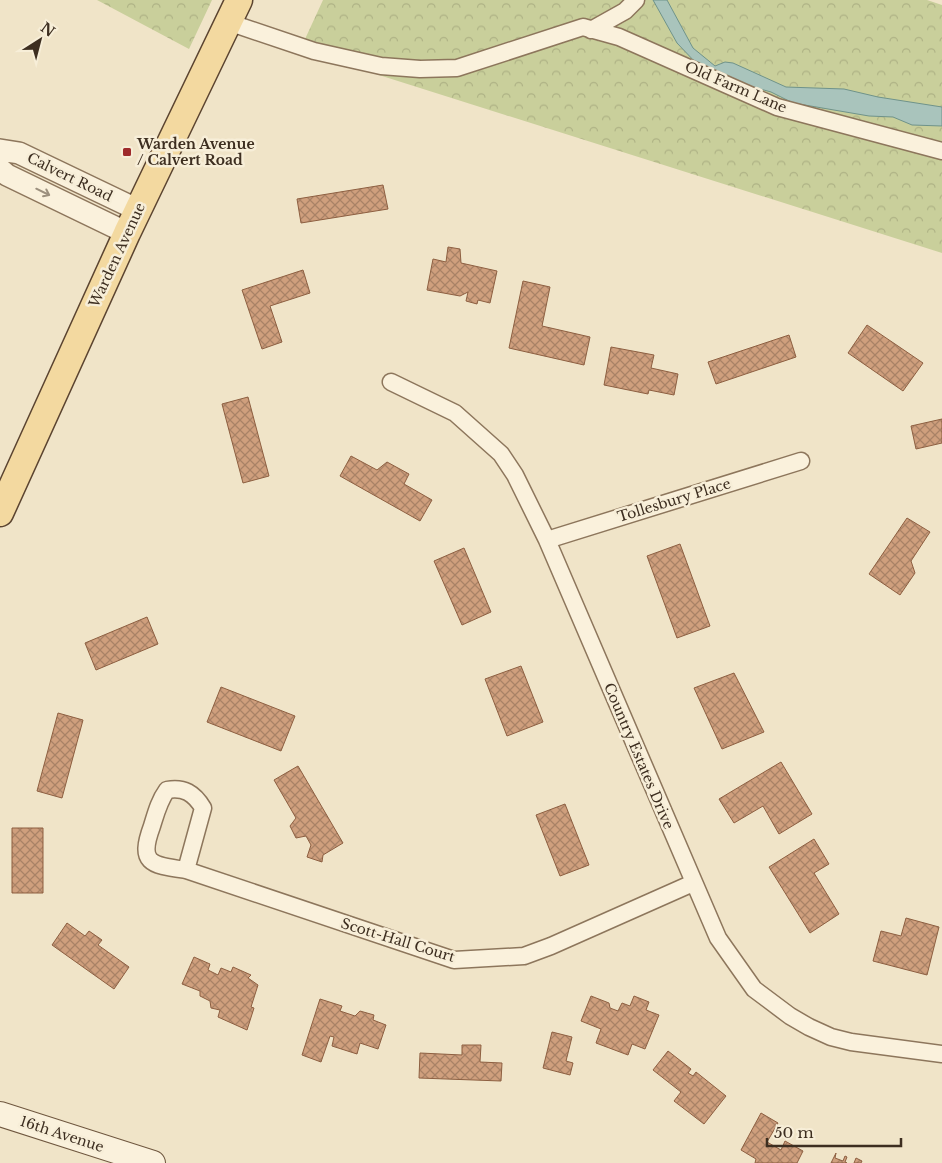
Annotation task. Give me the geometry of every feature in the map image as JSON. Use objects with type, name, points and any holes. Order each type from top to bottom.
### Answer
[{"type":"main road","name":"Warden Avenue","points":[[0,512],[132,221],[234,11]]},
{"type":"main road","name":"16th Avenue","points":[[0,1114],[154,1163]]},
{"type":"street","points":[[234,11],[314,51],[381,66],[420,69],[458,68],[583,27],[591,30],[625,11],[636,0]]},
{"type":"street","name":"Old Farm Lane","points":[[591,30],[619,37],[778,107],[942,151]]},
{"type":"street","name":"Calvert Road","points":[[0,150],[19,153],[132,221]]},
{"type":"street","name":"Calvert Road","points":[[0,168],[7,175],[132,221]]},
{"type":"street","name":"Country Estates Drive","points":[[391,382],[455,413],[501,454],[515,476],[547,540],[718,938],[754,989],[790,1016],[831,1038],[874,1047],[942,1054]]},
{"type":"street","name":"Tollesbury Place","points":[[547,540],[802,461]]},
{"type":"street","name":"Scott-Hall Court","points":[[186,870],[204,808],[196,796],[179,788],[167,790],[161,798],[144,847],[148,858],[160,866],[186,870],[454,960],[524,956],[551,946],[694,882]]},
{"type":"green space","points":[[97,0],[212,0],[189,49]]},
{"type":"green space","points":[[323,0],[927,0],[942,5],[942,253],[300,50]]},
{"type":"water","points":[[653,0],[667,0],[693,48],[715,66],[725,62],[733,63],[786,87],[844,89],[878,97],[942,107],[942,126],[912,125],[893,117],[869,116],[793,103],[771,92],[725,79],[697,64],[677,43]]},
{"type":"building","points":[[383,185],[388,209],[301,223],[297,199]]},
{"type":"building","points":[[448,247],[460,249],[461,263],[497,271],[490,303],[478,300],[477,304],[466,301],[468,292],[460,296],[427,290],[433,259],[446,262]]},
{"type":"building","points":[[303,270],[310,293],[270,306],[282,342],[262,349],[242,290]]},
{"type":"building","points":[[523,281],[550,287],[542,326],[590,337],[584,365],[509,348]]},
{"type":"building","points":[[867,325],[923,363],[903,391],[848,353]]},
{"type":"building","points":[[789,335],[796,357],[716,384],[708,362]]},
{"type":"building","points":[[611,347],[654,355],[651,368],[678,374],[674,395],[649,390],[648,394],[604,385]]},
{"type":"building","points":[[248,397],[269,476],[243,483],[222,404]]},
{"type":"building","points":[[942,419],[942,443],[916,449],[911,426]]},
{"type":"building","points":[[351,456],[377,470],[387,462],[409,474],[404,484],[432,500],[420,521],[340,476]]},
{"type":"building","points":[[907,518],[930,532],[911,561],[915,573],[900,595],[869,574]]},
{"type":"building","points":[[680,544],[710,626],[677,638],[647,556]]},
{"type":"building","points":[[464,548],[491,612],[462,625],[434,561]]},
{"type":"building","points":[[147,617],[158,644],[96,670],[85,643]]},
{"type":"building","points":[[521,666],[543,722],[507,736],[485,679]]},
{"type":"building","points":[[734,673],[764,732],[722,749],[694,688]]},
{"type":"building","points":[[221,687],[295,716],[281,751],[207,722]]},
{"type":"building","points":[[58,713],[83,720],[62,798],[37,791]]},
{"type":"building","points":[[781,762],[812,814],[779,834],[763,806],[734,823],[719,799]]},
{"type":"building","points":[[298,766],[343,843],[323,855],[322,862],[307,857],[311,845],[306,836],[296,838],[290,826],[296,818],[274,780]]},
{"type":"building","points":[[565,804],[589,865],[560,876],[536,815]]},
{"type":"building","points":[[12,828],[43,828],[43,893],[12,893]]},
{"type":"building","points":[[814,839],[829,864],[814,873],[839,914],[810,933],[769,867]]},
{"type":"building","points":[[906,918],[939,927],[927,975],[873,961],[881,931],[901,936]]},
{"type":"building","points":[[67,923],[85,936],[89,931],[102,940],[98,945],[129,967],[114,989],[52,945]]},
{"type":"building","points":[[194,957],[210,964],[208,970],[218,975],[221,968],[231,972],[233,967],[251,975],[248,978],[258,985],[251,1007],[254,1008],[247,1030],[218,1017],[220,1010],[211,1008],[210,1001],[200,996],[200,991],[182,984]]},
{"type":"building","points":[[591,996],[609,1003],[610,1008],[618,1011],[622,1003],[630,1006],[634,996],[649,1002],[646,1010],[659,1015],[645,1049],[632,1044],[628,1055],[596,1043],[601,1029],[581,1021]]},
{"type":"building","points":[[320,999],[342,1006],[340,1011],[355,1016],[360,1011],[374,1015],[373,1020],[386,1025],[378,1049],[360,1043],[357,1054],[332,1046],[334,1037],[330,1036],[321,1062],[302,1055]]},
{"type":"building","points":[[552,1032],[572,1037],[566,1061],[573,1063],[570,1075],[543,1068]]},
{"type":"building","points":[[462,1045],[481,1045],[480,1062],[502,1063],[501,1081],[419,1078],[420,1053],[462,1055]]},
{"type":"building","points":[[668,1051],[691,1069],[688,1073],[693,1076],[696,1072],[726,1096],[704,1124],[674,1101],[681,1092],[653,1070]]},
{"type":"building","points":[[761,1113],[778,1123],[767,1142],[781,1150],[785,1141],[803,1151],[797,1163],[755,1163],[756,1159],[741,1150]]},
{"type":"building","points":[[836,1153],[835,1158],[843,1161],[845,1156],[847,1157],[845,1162],[847,1163],[831,1163]]},
{"type":"building","points":[[856,1158],[862,1161],[861,1163],[854,1163]]},
{"type":"place","name":"Warden Avenue / Calvert Road","points":[[127,152]]}]
